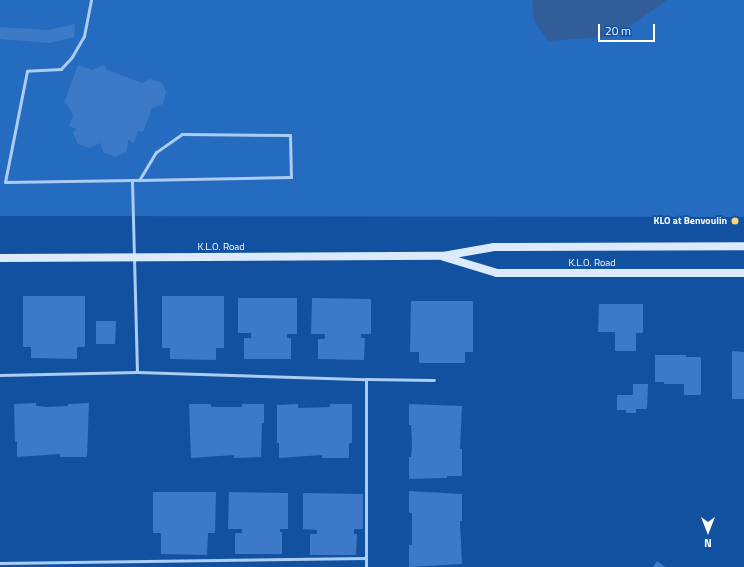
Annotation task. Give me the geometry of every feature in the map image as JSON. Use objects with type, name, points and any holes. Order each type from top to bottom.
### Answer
[{"type":"main road","name":"K.L.O. Road","points":[[0,258],[443,256],[494,247],[744,246]]},
{"type":"main road","name":"K.L.O. Road","points":[[443,256],[497,273],[744,273]]},
{"type":"lane","points":[[90,0],[84,36],[72,57],[61,69],[27,71],[5,182],[139,180],[291,177],[290,135],[182,134],[156,152],[139,180]]},
{"type":"lane","points":[[132,180],[137,372]]},
{"type":"lane","points":[[0,376],[137,372],[434,380]]},
{"type":"lane","points":[[366,379],[366,567]]},
{"type":"lane","points":[[0,563],[366,558]]},
{"type":"shaded area","points":[[0,0],[744,0],[744,217],[0,216]]},
{"type":"shaded area","points":[[532,0],[667,0],[616,36],[548,41],[534,21]]},
{"type":"building","points":[[75,24],[74,37],[50,43],[0,39],[0,27],[49,30]]},
{"type":"building","points":[[78,65],[92,70],[104,65],[107,70],[142,83],[150,79],[162,83],[166,92],[163,104],[152,108],[143,132],[138,131],[134,143],[128,140],[127,151],[116,157],[104,153],[100,143],[89,148],[78,144],[73,133],[76,129],[69,126],[73,115],[67,104],[64,103]]},
{"type":"building","points":[[23,296],[85,296],[85,347],[77,347],[77,359],[31,358],[31,347],[23,347]]},
{"type":"building","points":[[162,296],[224,296],[224,348],[216,348],[216,360],[170,359],[170,348],[162,348]]},
{"type":"building","points":[[238,298],[297,298],[297,334],[287,334],[287,338],[291,338],[291,359],[244,359],[244,338],[251,338],[251,333],[238,333]]},
{"type":"building","points":[[312,298],[371,299],[371,334],[361,334],[361,338],[365,338],[364,360],[318,359],[318,339],[325,339],[325,334],[311,334]]},
{"type":"building","points":[[411,301],[473,301],[473,352],[465,352],[465,363],[419,363],[419,352],[410,352]]},
{"type":"building","points":[[599,304],[643,304],[643,333],[636,333],[636,351],[615,351],[615,332],[598,332]]},
{"type":"building","points":[[96,321],[116,321],[115,344],[96,344]]},
{"type":"building","points":[[732,351],[744,352],[744,399],[732,399]]},
{"type":"building","points":[[655,355],[686,355],[686,357],[701,357],[701,395],[684,395],[684,384],[664,384],[664,382],[655,382]]},
{"type":"building","points":[[633,384],[648,384],[647,409],[636,409],[636,413],[626,413],[626,410],[617,410],[617,395],[633,395]]},
{"type":"building","points":[[36,403],[36,406],[47,407],[89,403],[87,457],[60,457],[60,454],[17,457],[14,404]]},
{"type":"building","points":[[189,404],[211,404],[211,407],[242,407],[242,404],[264,404],[261,457],[234,458],[234,455],[191,458]]},
{"type":"building","points":[[298,404],[298,408],[330,407],[330,404],[352,404],[352,443],[349,443],[349,458],[322,458],[322,455],[279,458],[279,443],[277,443],[277,405]]},
{"type":"building","points":[[409,404],[462,406],[460,449],[462,449],[462,476],[409,479],[409,457],[411,457],[412,446],[411,425],[409,425]]},
{"type":"building","points":[[409,491],[462,494],[462,521],[460,521],[462,564],[409,567],[409,545],[412,545],[412,513],[409,513]]},
{"type":"building","points":[[153,492],[216,492],[215,533],[208,533],[207,555],[161,554],[161,533],[153,533]]},
{"type":"building","points":[[229,492],[288,493],[288,529],[280,529],[280,532],[282,532],[282,554],[235,554],[235,533],[242,533],[242,529],[228,529]]},
{"type":"building","points":[[303,493],[363,494],[363,529],[354,529],[354,534],[357,534],[356,555],[310,555],[310,534],[317,534],[317,530],[303,529]]},
{"type":"building","points":[[657,561],[665,567],[653,567]]},
{"type":"place","name":"KLO at Benvoulin","points":[[735,221]]}]
